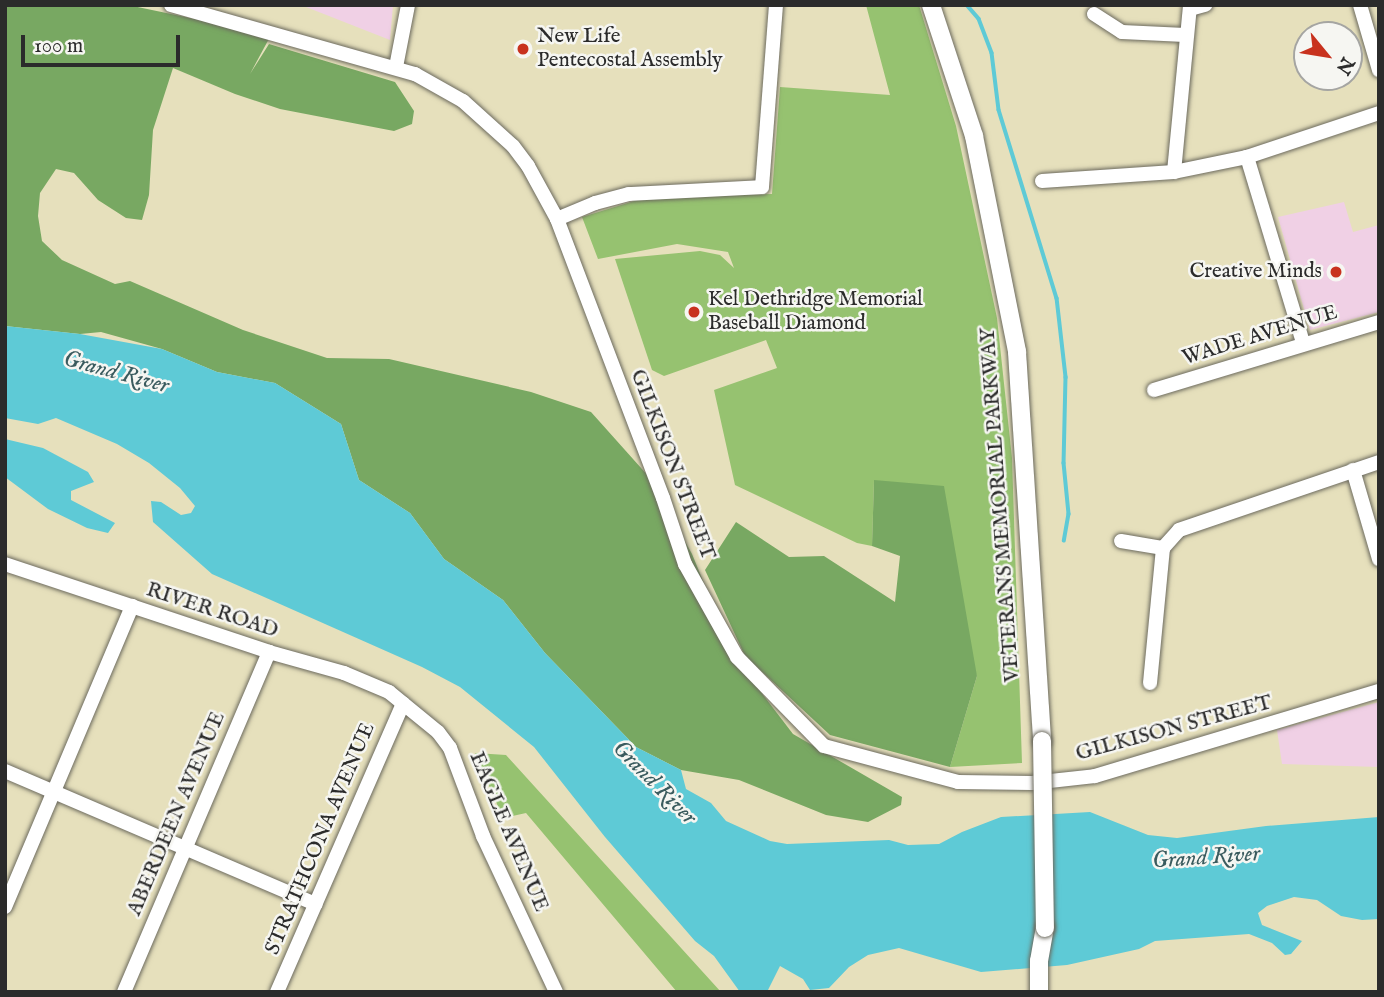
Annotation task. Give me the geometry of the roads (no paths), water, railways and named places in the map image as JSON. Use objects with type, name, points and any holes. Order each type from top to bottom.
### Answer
[{"type":"main road","name":"VETERANS MEMORIAL PARKWAY","points":[[931,5],[974,136],[1017,352],[1042,741],[1048,992]]},
{"type":"main road","name":"VETERANS MEMORIAL PARKWAY","points":[[1039,992],[1039,961],[1045,928]]},
{"type":"street","name":"GILKISON STREET","points":[[171,5],[396,67],[451,93],[488,121],[528,166],[556,219],[663,498],[685,564],[737,657],[824,746],[958,782],[1032,783],[1095,776],[1379,691]]},
{"type":"street","points":[[396,67],[408,5]]},
{"type":"street","points":[[556,219],[595,203],[629,194],[762,187],[776,5]]},
{"type":"street","points":[[1174,173],[1185,35],[1190,7],[1205,5]]},
{"type":"street","points":[[1360,5],[1379,70]]},
{"type":"street","points":[[1094,14],[1122,32],[1185,35]]},
{"type":"street","points":[[1042,181],[1174,173],[1247,157],[1379,113]]},
{"type":"street","points":[[1247,157],[1303,343]]},
{"type":"street","name":"WADE AVENUE","points":[[1154,390],[1379,322]]},
{"type":"street","points":[[1150,683],[1163,548],[1179,530],[1379,462]]},
{"type":"street","points":[[1353,470],[1379,559]]},
{"type":"street","points":[[1121,541],[1163,548]]},
{"type":"street","name":"RIVER ROAD","points":[[5,564],[373,684],[402,703]]},
{"type":"street","points":[[5,907],[132,606]]},
{"type":"street","name":"ABERDEEN AVENUE","points":[[124,992],[269,652]]},
{"type":"street","name":"STRATHCONA AVENUE","points":[[277,992],[402,703]]},
{"type":"street","name":"EAGLE AVENUE","points":[[402,703],[438,732],[450,748],[483,836],[556,992]]},
{"type":"street","points":[[5,771],[316,904]]},
{"type":"water","name":"Grand River","points":[[5,326],[80,334],[162,349],[217,372],[275,383],[341,424],[359,480],[410,513],[444,559],[503,600],[545,653],[636,747],[681,770],[686,789],[711,803],[726,821],[770,841],[787,844],[889,840],[908,845],[939,844],[1001,817],[1090,812],[1148,835],[1177,838],[1266,826],[1379,817],[1379,919],[1362,920],[1341,916],[1317,900],[1294,897],[1267,906],[1258,913],[1262,925],[1302,941],[1291,954],[1285,955],[1272,943],[1249,934],[1155,941],[1139,949],[1067,965],[981,972],[899,948],[868,955],[849,967],[829,988],[810,990],[803,979],[780,966],[767,992],[740,992],[714,956],[695,941],[605,837],[534,747],[460,687],[422,667],[212,574],[153,522],[151,501],[161,502],[181,515],[191,513],[195,506],[180,488],[149,463],[117,444],[56,418],[38,424],[5,418]]},
{"type":"water","points":[[5,439],[43,448],[88,472],[94,482],[71,491],[71,500],[115,523],[108,533],[87,528],[48,509],[5,477]]},
{"type":"waterway","points":[[967,5],[979,19],[992,53],[999,110],[1057,298],[1066,377],[1064,463],[1069,514],[1064,541]]},
{"type":"place","name":"New Life Pentecostal Assembly","points":[[523,49]]},
{"type":"place","name":"Creative Minds","points":[[1336,272]]},
{"type":"place","name":"Kel Dethridge Memorial Baseball Diamond","points":[[694,312]]}]
